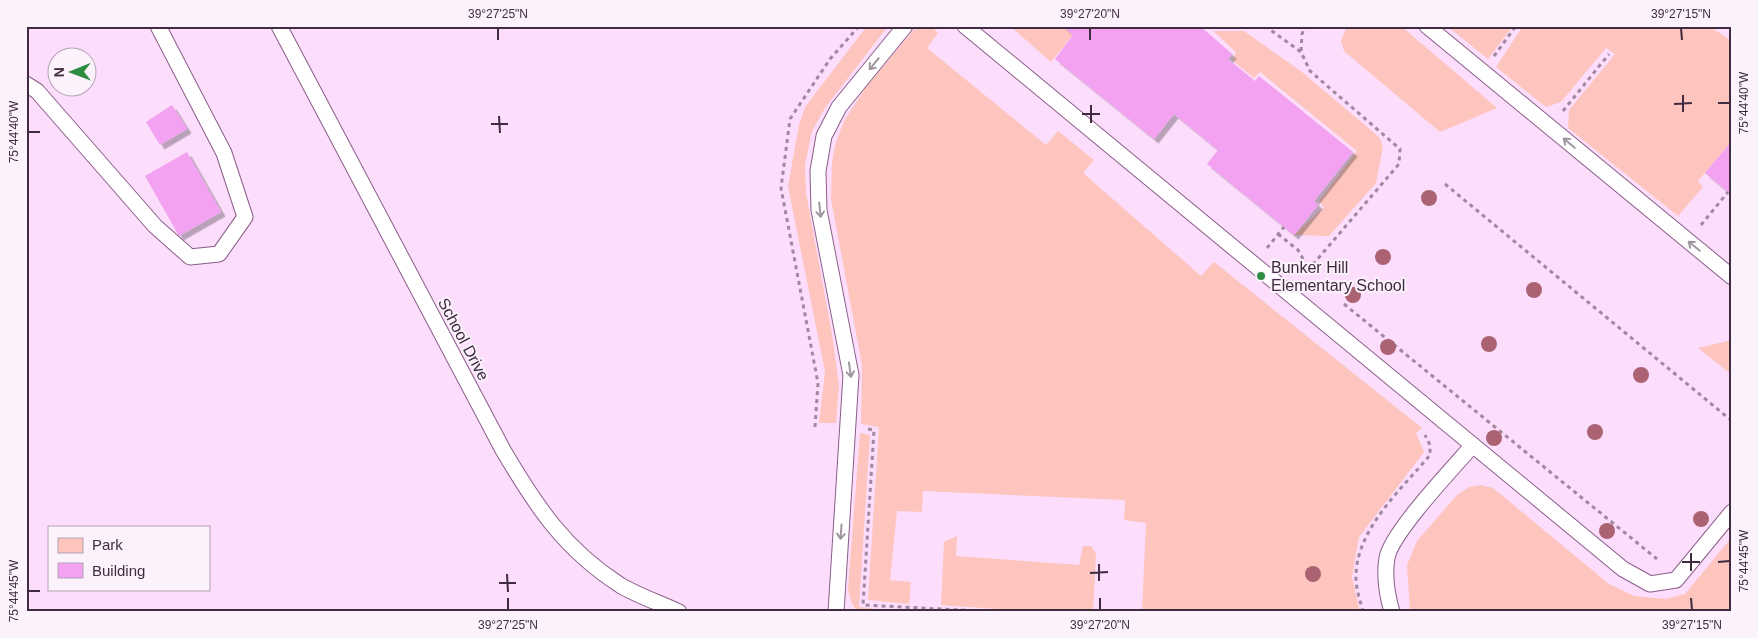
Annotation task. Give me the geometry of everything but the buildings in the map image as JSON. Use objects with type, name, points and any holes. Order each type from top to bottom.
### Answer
[{"type":"lane","points":[[26,84],[43,98],[155,226],[190,257],[219,254],[244,217],[224,153],[158,26]]},
{"type":"lane","name":"School Drive","points":[[279,26],[498,441],[535,504],[569,545],[620,585],[679,612]]},
{"type":"lane","points":[[836,612],[851,375],[819,210],[818,171],[824,136],[839,107],[904,26]]},
{"type":"lane","points":[[965,26],[1623,569],[1650,584],[1676,580],[1732,512]]},
{"type":"lane","points":[[1427,26],[1732,277]]},
{"type":"lane","points":[[1392,612],[1387,596],[1387,557],[1405,525],[1474,445]]},
{"type":"path","points":[[1265,26],[1301,52]]},
{"type":"path","points":[[1305,26],[1302,34],[1301,52],[1310,71],[1400,149],[1399,164],[1309,269]]},
{"type":"path","points":[[1482,71],[1516,26]]},
{"type":"path","points":[[1550,127],[1609,54]]},
{"type":"path","points":[[1445,184],[1732,421]]},
{"type":"path","points":[[1688,241],[1728,192]]},
{"type":"path","points":[[1267,248],[1284,227]]},
{"type":"path","points":[[1278,234],[1298,250],[1309,269]]},
{"type":"path","points":[[1259,242],[1273,253]]},
{"type":"path","points":[[1285,263],[1290,268],[1309,269]]},
{"type":"path","points":[[1344,304],[1657,559]]},
{"type":"path","points":[[862,429],[874,430],[863,605],[999,612]]},
{"type":"green space","points":[[867,26],[888,26],[825,108],[812,131],[805,165],[806,193],[832,334],[839,385],[836,423],[819,423],[825,372],[788,186],[799,125],[805,107]]},
{"type":"green space","points":[[931,26],[938,33],[927,48],[1046,145],[1058,131],[1094,160],[1083,173],[1201,276],[1214,262],[1422,428],[1416,433],[1424,452],[1359,537],[1352,577],[1360,612],[1142,612],[1146,523],[1124,520],[1125,500],[923,491],[922,512],[897,511],[890,580],[911,582],[909,604],[868,600],[879,427],[861,424],[862,365],[831,199],[832,163],[835,145],[844,121],[866,87],[916,27]]},
{"type":"green space","points":[[1010,26],[1062,26],[1073,35],[1051,62]]},
{"type":"green space","points":[[1347,26],[1401,26],[1497,108],[1440,132],[1344,51],[1341,41]]},
{"type":"green space","points":[[1447,26],[1513,26],[1488,59]]},
{"type":"green space","points":[[1523,26],[1709,26],[1732,41],[1732,141],[1698,181],[1703,187],[1678,216],[1568,128],[1569,110],[1615,54],[1606,48],[1561,102],[1546,107],[1496,67]]},
{"type":"green space","points":[[1213,31],[1244,31],[1302,72],[1379,137],[1383,146],[1376,183],[1329,236],[1294,235],[1324,207],[1319,201],[1357,151],[1260,72],[1254,78],[1233,61],[1236,52]]},
{"type":"green space","points":[[1732,340],[1732,375],[1698,348]]},
{"type":"green space","points":[[860,433],[870,435],[859,607],[904,612],[858,612],[852,604],[848,589]]},
{"type":"green space","points":[[1481,485],[1493,488],[1609,584],[1634,596],[1666,599],[1685,594],[1732,537],[1732,612],[1410,612],[1407,565],[1417,541],[1457,495],[1469,487]]},
{"type":"green space","points":[[957,536],[956,556],[1079,565],[1083,546],[1091,546],[1096,554],[1093,612],[1040,612],[941,605],[944,542]]},
{"type":"place","name":"Bunker Hill Elementary School","points":[[1261,276]]}]
